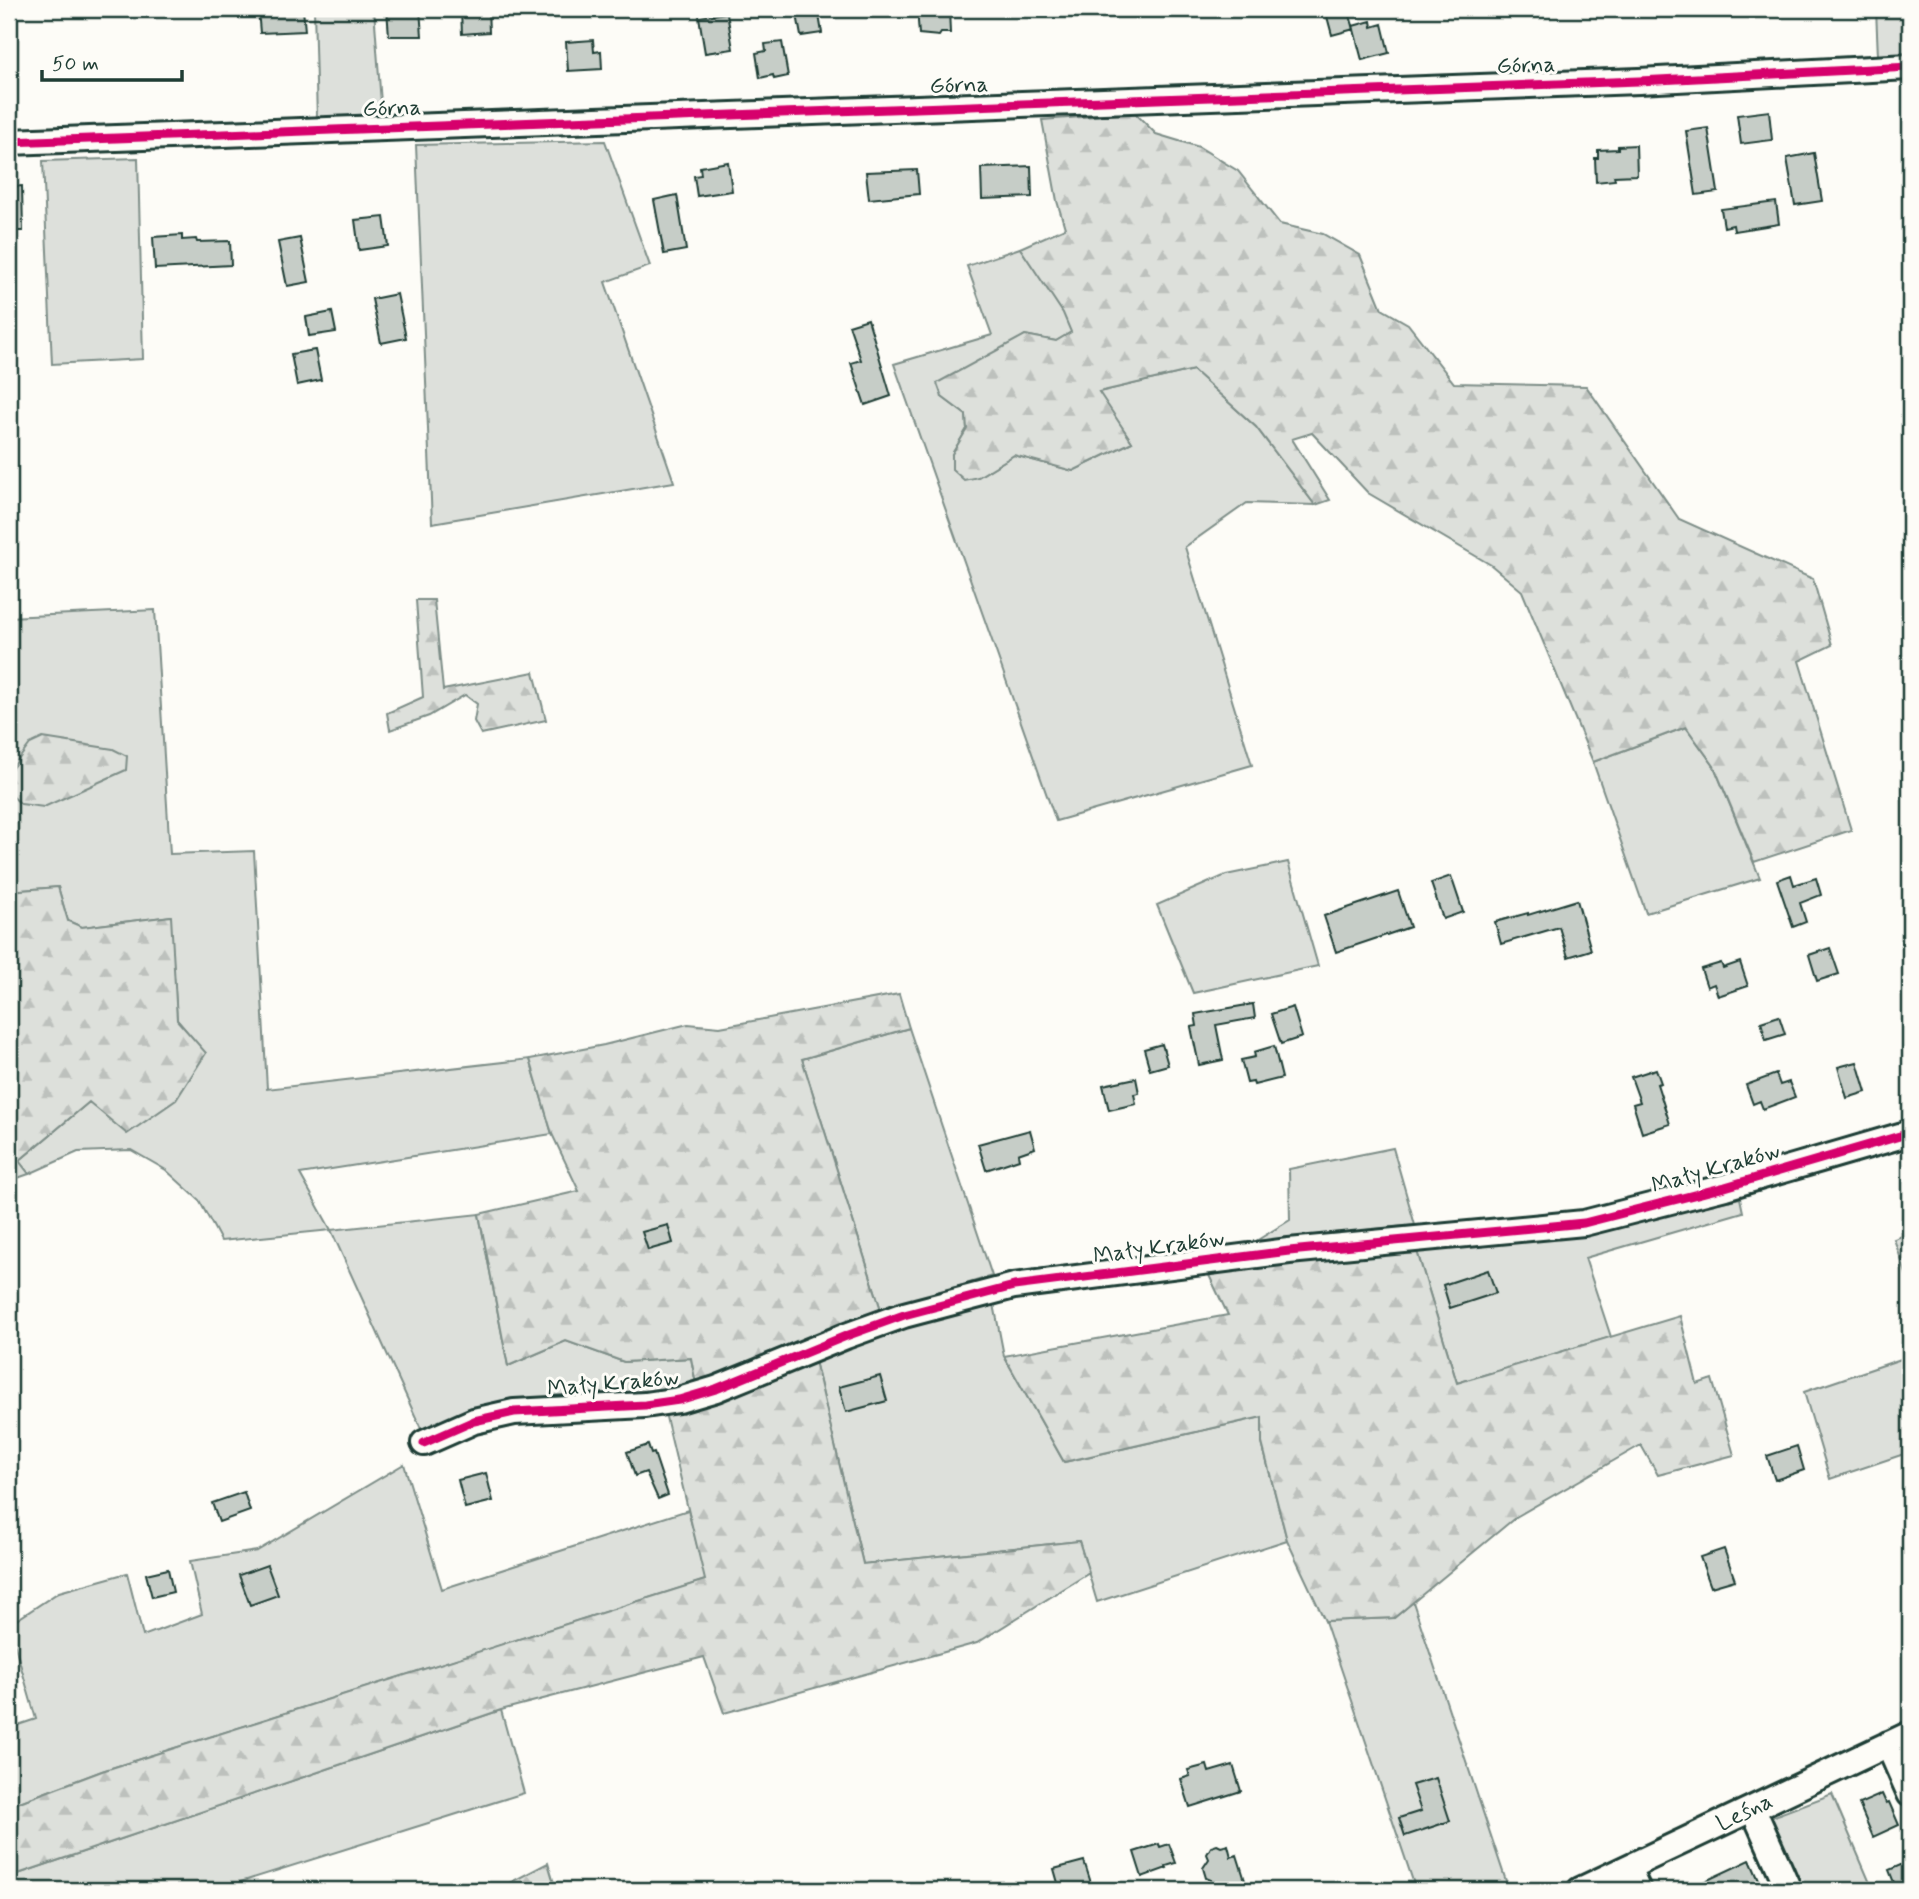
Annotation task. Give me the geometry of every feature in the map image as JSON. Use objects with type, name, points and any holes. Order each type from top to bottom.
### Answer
[{"type":"street","name":"Górna","points":[[9,142],[1626,82],[1910,67]]},
{"type":"street","name":"Mały Kraków","points":[[424,1443],[474,1420],[514,1412],[645,1405],[679,1400],[716,1389],[904,1315],[1014,1286],[1289,1251],[1584,1223],[1725,1187],[1910,1133]]},
{"type":"street","points":[[1899,1739],[1910,1794]]},
{"type":"street","name":"Leśna","points":[[1580,1890],[1633,1879],[1753,1809],[1899,1739]]},
{"type":"street","points":[[1753,1809],[1789,1890]]},
{"type":"green space","points":[[314,9],[374,9],[382,117],[317,119]]},
{"type":"green space","points":[[1876,9],[1910,9],[1910,57],[1878,57]]},
{"type":"green space","points":[[1135,113],[1156,134],[1199,147],[1238,171],[1280,224],[1323,234],[1360,255],[1382,309],[1408,324],[1454,383],[1586,386],[1679,519],[1813,579],[1832,645],[1799,661],[1851,830],[1754,862],[1714,766],[1686,727],[1593,762],[1522,591],[1491,565],[1368,493],[1312,433],[1292,439],[1330,500],[1315,505],[1256,427],[1193,370],[1099,392],[1132,442],[1073,471],[1014,455],[978,477],[964,480],[952,469],[952,454],[967,429],[966,415],[942,397],[937,383],[1025,335],[1056,341],[1071,332],[1063,313],[1020,248],[1065,228],[1057,201],[1042,120]]},
{"type":"green space","points":[[605,141],[650,266],[605,282],[674,482],[432,523],[416,145]]},
{"type":"green space","points":[[138,158],[143,359],[52,364],[43,161]]},
{"type":"green space","points":[[1020,248],[1064,313],[1072,332],[1056,341],[1025,335],[942,397],[966,415],[967,429],[952,454],[978,477],[1014,455],[1073,471],[1132,442],[1098,392],[1193,370],[1256,427],[1315,505],[1247,503],[1185,547],[1252,765],[1056,821],[894,364],[992,335],[967,266]]},
{"type":"green space","points":[[416,600],[434,600],[443,690],[534,672],[546,720],[481,734],[474,721],[477,704],[465,695],[429,716],[390,730],[387,713],[423,697]]},
{"type":"green space","points":[[155,610],[170,854],[254,851],[267,1089],[530,1059],[552,1134],[300,1174],[331,1230],[221,1241],[199,1200],[166,1170],[131,1150],[78,1152],[29,1174],[19,1161],[89,1102],[205,1053],[177,1020],[170,916],[82,927],[68,921],[58,887],[9,891],[9,617]]},
{"type":"green space","points":[[1686,727],[1714,766],[1760,878],[1646,913],[1593,762]]},
{"type":"green space","points":[[43,738],[113,749],[127,756],[126,770],[44,807],[21,804],[9,793],[9,772],[30,744]]},
{"type":"green space","points":[[1288,862],[1318,966],[1193,993],[1157,905],[1226,875]]},
{"type":"green space","points":[[58,887],[68,921],[82,927],[171,916],[177,1020],[206,1053],[176,1100],[127,1134],[89,1102],[19,1161],[29,1174],[9,1181],[9,891]]},
{"type":"green space","points":[[899,994],[909,1028],[802,1059],[881,1310],[696,1384],[691,1358],[624,1362],[566,1341],[508,1366],[479,1214],[579,1191],[552,1134],[530,1059],[604,1045],[688,1024],[720,1027]]},
{"type":"green space","points":[[909,1028],[992,1276],[881,1310],[802,1059]]},
{"type":"green space","points":[[1393,1148],[1415,1225],[1256,1241],[1290,1220],[1289,1169]]},
{"type":"green space","points":[[1740,1198],[1743,1212],[1585,1258],[1611,1337],[1457,1383],[1416,1248],[1578,1235]]},
{"type":"green space","points":[[479,1214],[508,1366],[566,1341],[624,1362],[691,1358],[696,1384],[634,1396],[555,1396],[467,1412],[422,1431],[331,1230]]},
{"type":"green space","points":[[1910,1233],[1910,1285],[1894,1239]]},
{"type":"green space","points":[[1416,1248],[1457,1383],[1680,1316],[1697,1384],[1712,1379],[1734,1455],[1658,1475],[1641,1445],[1516,1517],[1394,1618],[1325,1621],[1287,1540],[1262,1443],[1262,1417],[1064,1462],[1004,1356],[1228,1315],[1207,1271]]},
{"type":"green space","points":[[994,1304],[1004,1356],[1064,1462],[1262,1417],[1262,1443],[1287,1540],[1097,1602],[1079,1541],[863,1564],[815,1361],[882,1335]]},
{"type":"green space","points":[[1910,1356],[1910,1452],[1830,1479],[1804,1392]]},
{"type":"green space","points":[[815,1361],[863,1564],[1079,1541],[1089,1573],[977,1643],[724,1713],[704,1657],[501,1710],[9,1877],[9,1806],[102,1771],[705,1580],[665,1413]]},
{"type":"green space","points":[[404,1464],[442,1589],[688,1510],[706,1580],[102,1771],[9,1806],[9,1728],[36,1719],[9,1625],[59,1592],[127,1573],[143,1636],[202,1614],[190,1561],[257,1551]]},
{"type":"green space","points":[[1413,1602],[1509,1890],[1416,1890],[1325,1621],[1394,1618]]},
{"type":"green space","points":[[501,1710],[524,1793],[215,1890],[9,1890],[9,1877]]},
{"type":"green space","points":[[1832,1794],[1873,1890],[1798,1890],[1766,1819]]},
{"type":"green space","points":[[548,1863],[556,1890],[496,1890]]},
{"type":"building","points":[[258,9],[303,9],[305,31],[260,33]]},
{"type":"building","points":[[387,9],[420,9],[422,36],[389,36]]},
{"type":"building","points":[[461,9],[488,9],[489,32],[462,34]]},
{"type":"building","points":[[796,9],[818,9],[822,33],[801,36]]},
{"type":"building","points":[[917,9],[949,9],[950,33],[941,33],[939,36],[919,34]]},
{"type":"building","points":[[1325,9],[1348,9],[1354,29],[1332,35]]},
{"type":"building","points":[[727,13],[733,49],[705,53],[699,17]]},
{"type":"building","points":[[1371,21],[1372,27],[1382,24],[1389,53],[1362,60],[1353,26]]},
{"type":"building","points":[[593,40],[594,52],[601,51],[602,69],[568,71],[566,42]]},
{"type":"building","points":[[782,42],[788,76],[760,78],[756,53],[766,51],[765,44]]},
{"type":"building","points":[[1769,111],[1772,140],[1741,144],[1737,115]]},
{"type":"building","points":[[1708,128],[1718,192],[1696,195],[1686,131]]},
{"type":"building","points":[[1636,145],[1637,175],[1614,176],[1615,180],[1596,182],[1595,158],[1598,158],[1598,150]]},
{"type":"building","points":[[1814,153],[1822,201],[1795,205],[1787,158]]},
{"type":"building","points":[[728,162],[732,191],[697,196],[694,176],[701,175],[700,167]]},
{"type":"building","points":[[1031,166],[1032,197],[982,199],[981,168]]},
{"type":"building","points":[[917,170],[919,194],[869,199],[866,172]]},
{"type":"building","points":[[22,186],[23,231],[9,231],[9,187]]},
{"type":"building","points":[[677,195],[686,250],[664,254],[654,200]]},
{"type":"building","points":[[1776,202],[1779,224],[1734,231],[1733,225],[1724,227],[1721,209]]},
{"type":"building","points":[[384,217],[388,246],[359,250],[355,220]]},
{"type":"building","points":[[182,235],[182,240],[196,239],[197,242],[230,241],[231,265],[155,269],[153,237]]},
{"type":"building","points":[[300,238],[309,282],[287,286],[278,242]]},
{"type":"building","points":[[397,294],[406,338],[381,343],[372,299]]},
{"type":"building","points":[[332,312],[336,332],[309,336],[306,317]]},
{"type":"building","points":[[868,319],[891,396],[865,405],[851,363],[861,360],[849,325]]},
{"type":"building","points":[[315,350],[321,380],[297,385],[291,354]]},
{"type":"building","points":[[1791,875],[1794,885],[1816,878],[1821,895],[1800,903],[1806,922],[1793,927],[1777,880]]},
{"type":"building","points":[[1451,876],[1463,912],[1443,919],[1431,883]]},
{"type":"building","points":[[1398,891],[1410,927],[1336,952],[1324,916]]},
{"type":"building","points":[[1577,900],[1591,950],[1568,957],[1559,927],[1501,944],[1495,922]]},
{"type":"building","points":[[1830,948],[1839,974],[1817,981],[1809,955]]},
{"type":"building","points":[[1740,962],[1748,986],[1718,996],[1714,984],[1707,987],[1701,969],[1721,963],[1723,968]]},
{"type":"building","points":[[1253,1004],[1255,1018],[1216,1025],[1223,1060],[1199,1065],[1191,1027],[1197,1026],[1195,1014]]},
{"type":"building","points":[[1293,1007],[1302,1037],[1281,1044],[1271,1014]]},
{"type":"building","points":[[1779,1016],[1785,1034],[1766,1040],[1761,1022]]},
{"type":"building","points":[[1162,1044],[1168,1065],[1150,1070],[1144,1049]]},
{"type":"building","points":[[1274,1046],[1282,1078],[1254,1085],[1253,1082],[1247,1083],[1241,1060],[1255,1057],[1254,1052]]},
{"type":"building","points":[[1857,1062],[1866,1092],[1847,1098],[1838,1067]]},
{"type":"building","points":[[1656,1069],[1661,1083],[1657,1084],[1670,1124],[1642,1133],[1633,1104],[1640,1102],[1631,1077]]},
{"type":"building","points":[[1776,1074],[1780,1085],[1789,1082],[1795,1097],[1763,1109],[1760,1101],[1753,1104],[1746,1085]]},
{"type":"building","points":[[1136,1078],[1139,1093],[1134,1094],[1136,1104],[1109,1110],[1103,1085]]},
{"type":"building","points":[[1030,1130],[1035,1148],[1018,1154],[1019,1159],[986,1170],[978,1144]]},
{"type":"building","points":[[668,1225],[673,1243],[648,1250],[642,1232]]},
{"type":"building","points":[[1488,1270],[1496,1293],[1450,1308],[1443,1285]]},
{"type":"building","points":[[880,1376],[887,1401],[846,1412],[839,1387]]},
{"type":"building","points":[[648,1445],[651,1454],[654,1453],[668,1495],[658,1499],[646,1472],[635,1476],[627,1452]]},
{"type":"building","points":[[1797,1446],[1804,1470],[1775,1480],[1767,1456]]},
{"type":"building","points":[[486,1473],[493,1501],[465,1508],[458,1480]]},
{"type":"building","points":[[244,1492],[250,1511],[219,1522],[212,1503]]},
{"type":"building","points":[[1724,1549],[1735,1580],[1711,1587],[1700,1557]]},
{"type":"building","points":[[267,1565],[278,1595],[250,1605],[239,1575]]},
{"type":"building","points":[[168,1569],[173,1592],[152,1597],[146,1574]]},
{"type":"building","points":[[1207,1765],[1209,1772],[1233,1765],[1241,1791],[1190,1807],[1181,1779],[1190,1776],[1188,1770]]},
{"type":"building","points":[[1436,1778],[1450,1821],[1405,1836],[1399,1818],[1421,1811],[1412,1785]]},
{"type":"building","points":[[1882,1794],[1886,1803],[1889,1802],[1899,1825],[1873,1837],[1859,1804]]},
{"type":"building","points":[[1159,1844],[1160,1847],[1169,1844],[1176,1863],[1142,1877],[1134,1852]]},
{"type":"building","points":[[1228,1845],[1231,1857],[1237,1855],[1248,1890],[1232,1884],[1214,1890],[1203,1868],[1209,1859],[1207,1854],[1211,1847]]},
{"type":"building","points":[[1750,1860],[1761,1885],[1747,1890],[1686,1890]]},
{"type":"building","points":[[1084,1861],[1091,1883],[1060,1890],[1054,1869]]},
{"type":"building","points":[[1910,1861],[1910,1890],[1897,1890],[1889,1870]]},
{"type":"cycle path","points":[[9,142],[1639,81],[1910,67]]},
{"type":"cycle path","points":[[424,1443],[474,1421],[514,1412],[645,1405],[679,1400],[716,1389],[904,1315],[1014,1286],[1289,1251],[1584,1223],[1725,1187],[1910,1133]]}]
